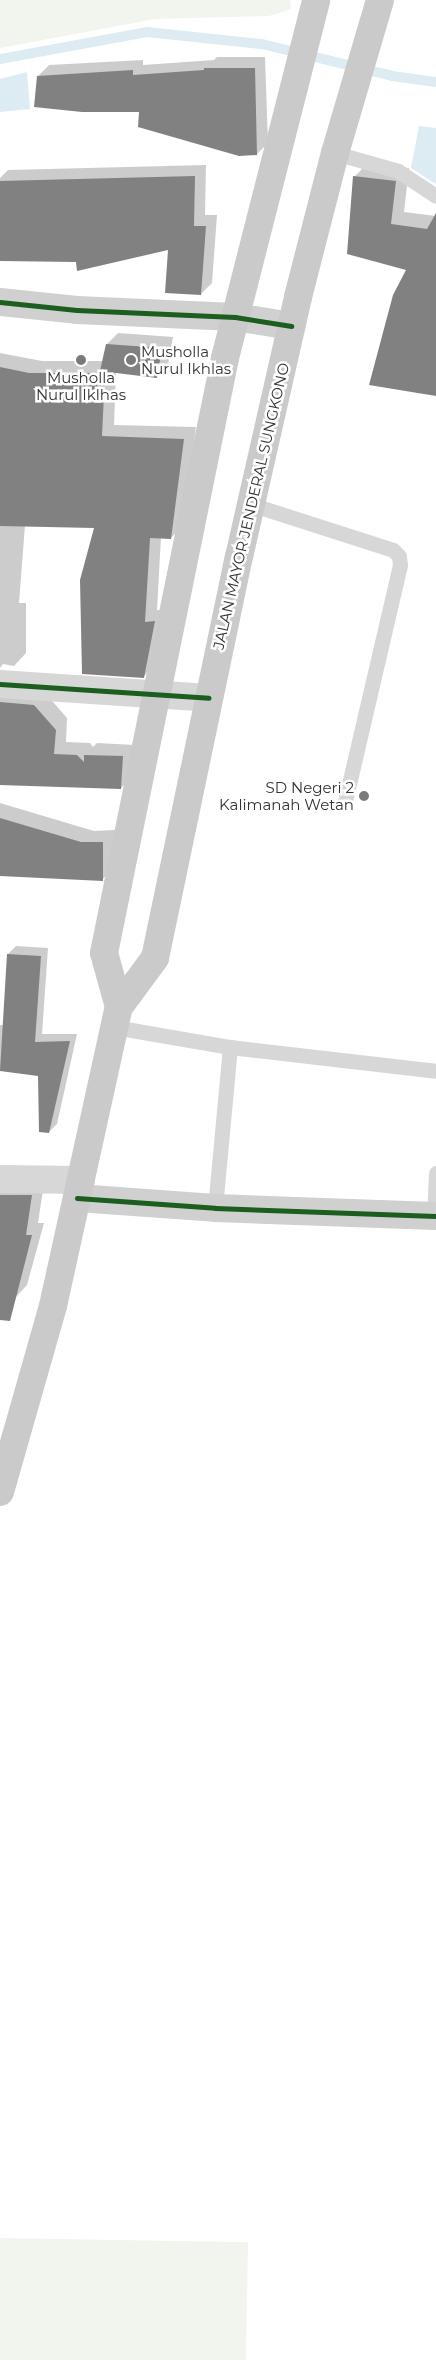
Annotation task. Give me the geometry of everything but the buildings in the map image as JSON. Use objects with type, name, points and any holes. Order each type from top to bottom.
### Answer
[{"type":"main road","name":"JALAN MAYOR JENDERAL SUNGKONO","points":[[116,1017],[104,953],[235,317],[316,0]]},
{"type":"main road","name":"JALAN MAYOR JENDERAL SUNGKONO","points":[[0,1492],[53,1306],[116,1017],[155,958],[208,698],[291,326],[335,153],[377,10]]},
{"type":"street","points":[[0,302],[76,310],[235,317],[291,326]]},
{"type":"street","points":[[0,684],[159,693],[208,698]]},
{"type":"street","points":[[0,1179],[216,1208],[435,1216]]},
{"type":"lane","points":[[335,153],[398,171],[436,196]]},
{"type":"lane","points":[[250,504],[393,550],[399,556],[400,565],[345,801]]},
{"type":"lane","points":[[116,1017],[230,1047],[436,1071]]},
{"type":"lane","points":[[216,1208],[230,1047]]},
{"type":"lane","points":[[435,1216],[436,1173]]},
{"type":"shaded area","points":[[0,0],[290,0],[291,9],[269,16],[155,19],[0,48]]},
{"type":"shaded area","points":[[27,72],[30,109],[0,112],[0,79]]},
{"type":"shaded area","points":[[419,126],[436,128],[436,184],[411,168]]},
{"type":"shaded area","points":[[0,2238],[248,2242],[246,2360],[0,2360]]},
{"type":"waterway","points":[[0,59],[147,32],[262,44],[392,76],[436,82]]},
{"type":"cycle path","points":[[0,302],[77,310],[235,317],[291,326]]},
{"type":"cycle path","points":[[0,684],[209,698]]},
{"type":"cycle path","points":[[77,1198],[215,1208],[436,1216]]},
{"type":"place","name":"Musholla Nurul Iklhas","points":[[81,360]]},
{"type":"place","name":"Musholla Nurul Ikhlas","points":[[131,360]]},
{"type":"place","name":"SD Negeri 2 Kalimanah Wetan","points":[[364,796]]}]
